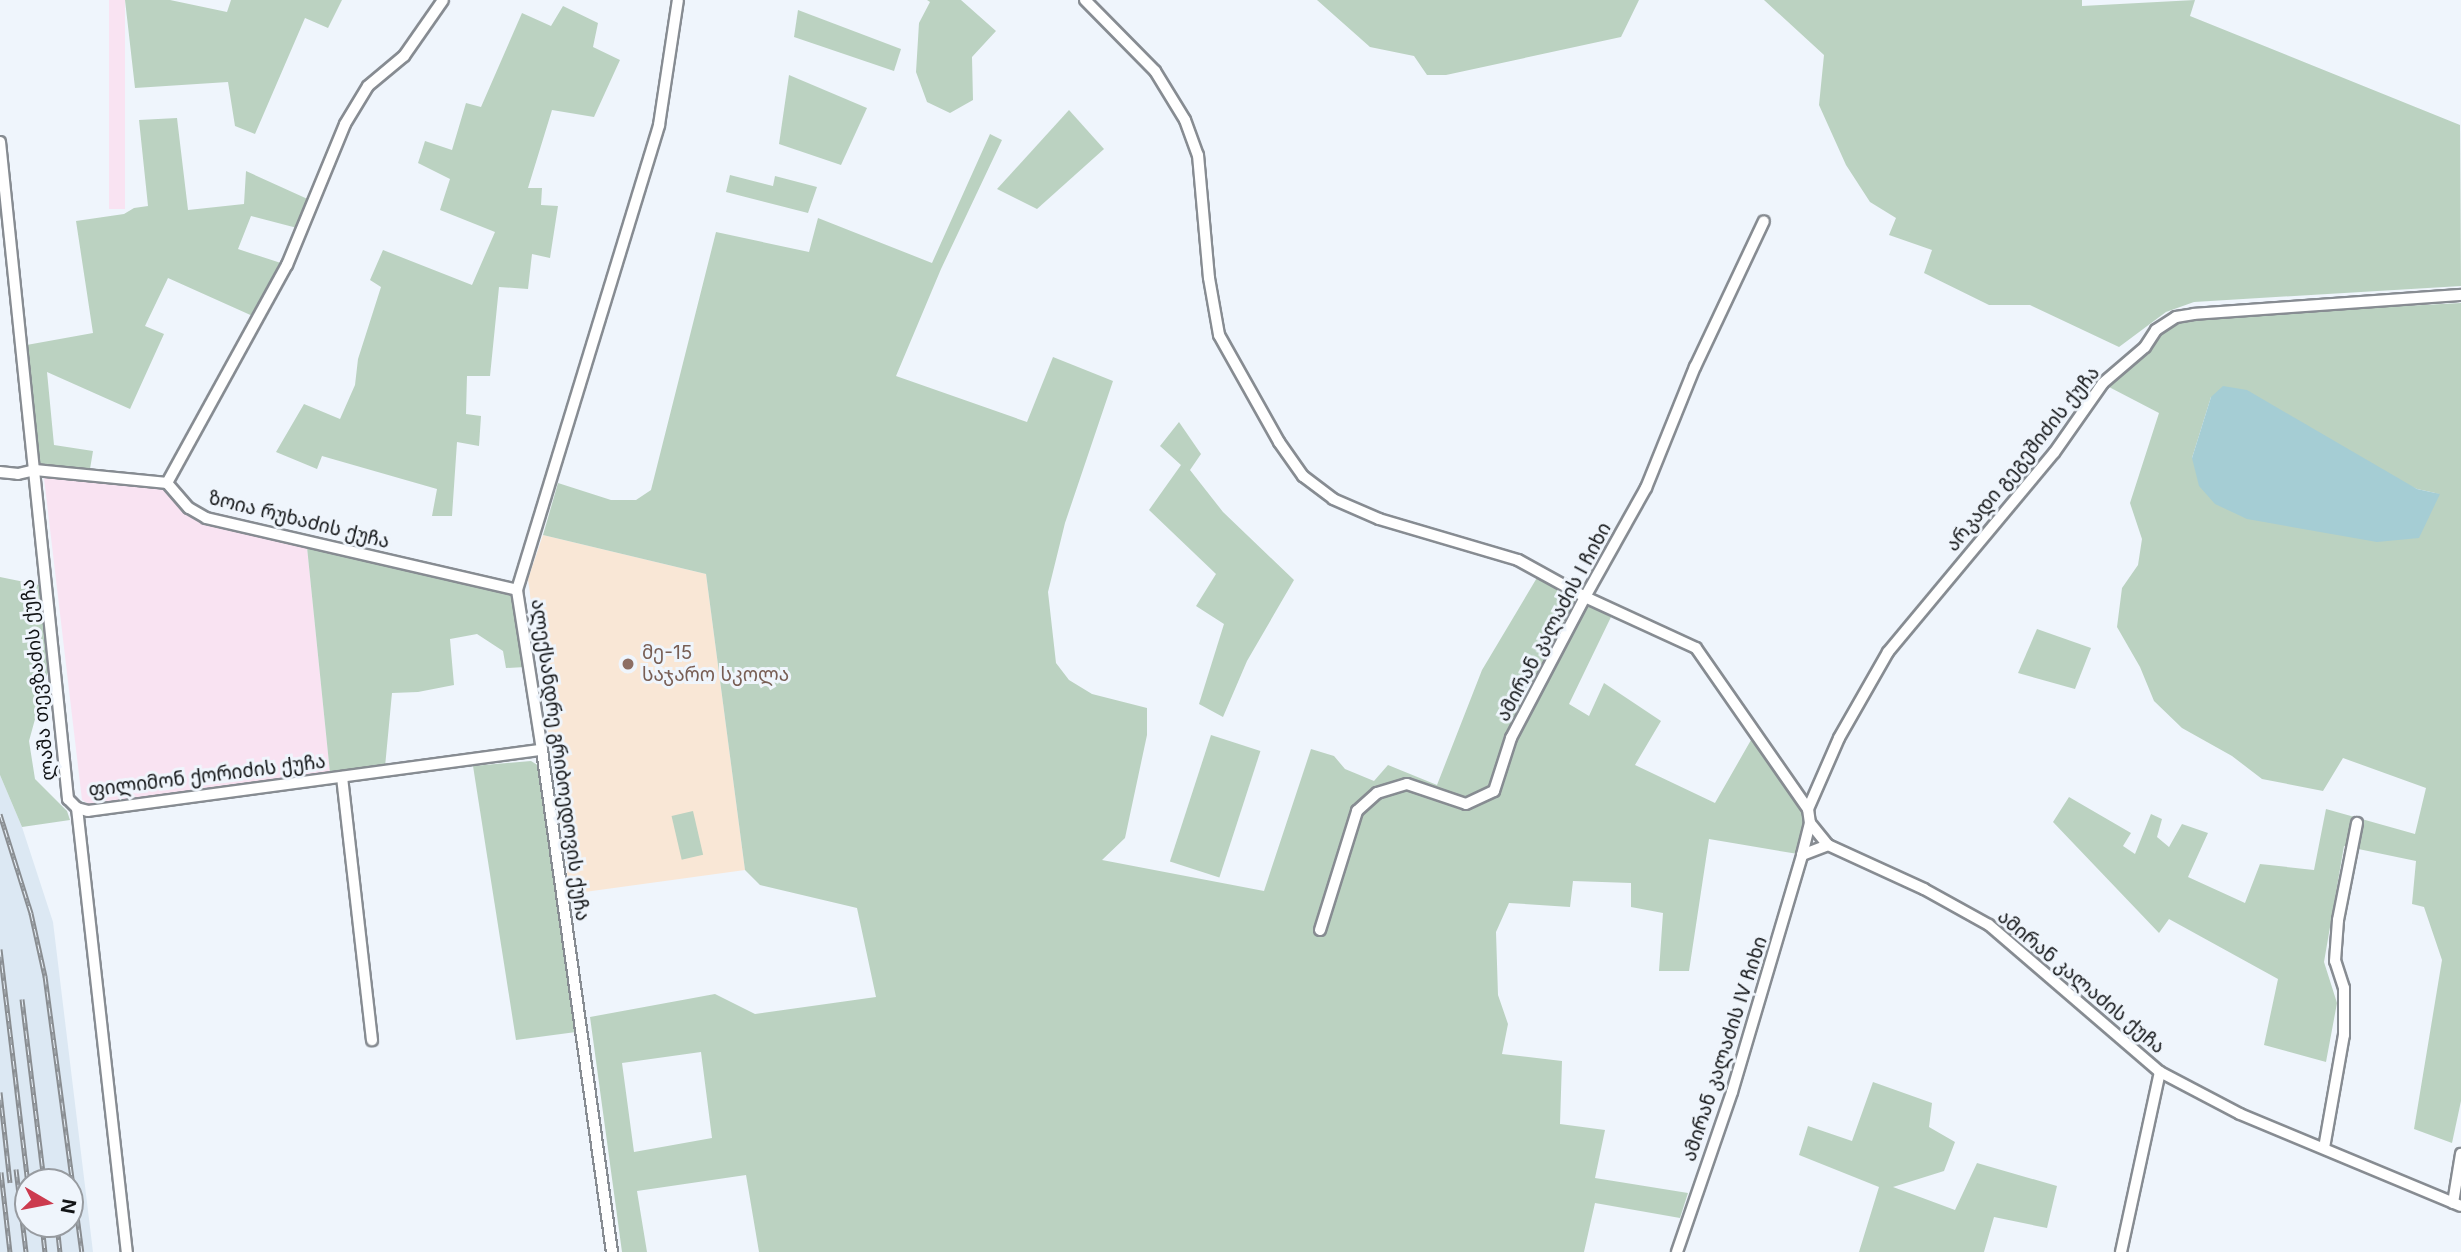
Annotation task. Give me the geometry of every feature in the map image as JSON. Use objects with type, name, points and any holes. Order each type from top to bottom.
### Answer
[{"type":"street","points":[[0,472],[18,474],[35,470],[167,483],[287,265],[345,124],[368,86],[404,57],[443,0]]},
{"type":"street","name":"ალექსანდრე გრიბოედოვის ქუჩა","points":[[612,1252],[542,750],[516,590],[659,125],[678,0]]},
{"type":"street","points":[[1085,0],[1155,71],[1185,120],[1198,155],[1209,278],[1219,335],[1279,442],[1303,476],[1333,499],[1379,519],[1518,560],[1585,597],[1696,648],[1808,809],[1810,823]]},
{"type":"street","name":"ლაშა თევზაძის ქუჩა","points":[[0,142],[68,799],[77,808],[127,1252]]},
{"type":"street","name":"ამირან კალაძის I ჩიხი","points":[[1320,930],[1357,811],[1377,793],[1407,784],[1466,804],[1494,791],[1511,738],[1646,488],[1695,367],[1764,220]]},
{"type":"street","name":"არკადი გეგეშიძის ქუჩა","points":[[1808,809],[1839,738],[1888,652],[2054,453],[2103,383],[2145,346],[2156,330],[2176,317],[2194,314],[2461,295]]},
{"type":"street","name":"ზოია რუხაძის ქუჩა","points":[[167,483],[189,508],[206,518],[516,590]]},
{"type":"street","name":"ფილიმონ ქორიძის ქუჩა","points":[[77,808],[88,811],[542,750]]},
{"type":"street","name":"ფილიმონ ქორიძის ქუჩა","points":[[342,777],[372,1040]]},
{"type":"street","points":[[2324,1149],[2344,1035],[2344,988],[2335,961],[2338,920],[2357,822]]},
{"type":"street","name":"ამირან კალაძის ქუჩა","points":[[1810,823],[1828,845],[1924,889],[1989,925],[2160,1072],[2240,1114],[2457,1205]]},
{"type":"street","name":"ამირან კალაძის IV ჩიხი","points":[[1677,1252],[1732,1092],[1810,823]]},
{"type":"street","points":[[1802,855],[1828,845]]},
{"type":"street","points":[[2121,1252],[2160,1072]]},
{"type":"street","points":[[2457,1205],[2461,1154]]},
{"type":"shaded area","points":[[109,0],[125,0],[125,209],[109,209]]},
{"type":"shaded area","points":[[44,478],[167,489],[187,515],[205,524],[307,547],[330,773],[89,804],[82,800]]},
{"type":"shaded area","name":"მე-15 საჯარო სკოლა","points":[[543,535],[706,574],[745,870],[570,894],[528,579]]},
{"type":"shaded area","points":[[0,775],[22,827],[53,922],[83,1168],[14,1168],[14,1238],[84,1238],[84,1178],[93,1252],[0,1252]]},
{"type":"green space","points":[[125,0],[170,0],[227,12],[231,0],[342,0],[328,28],[305,18],[255,134],[235,126],[228,82],[135,88]]},
{"type":"green space","points":[[927,0],[961,0],[996,31],[972,57],[973,100],[950,113],[927,102],[916,72],[919,23],[930,2]]},
{"type":"green space","points":[[1317,0],[1639,0],[1621,37],[1446,75],[1427,75],[1414,56],[1370,47]]},
{"type":"green space","points":[[1764,0],[2082,0],[2082,6],[2195,0],[2190,16],[2460,125],[2461,286],[2194,302],[2166,312],[2119,347],[2030,305],[1989,305],[1924,273],[1932,250],[1889,235],[1896,218],[1870,202],[1846,165],[1819,105],[1824,55]]},
{"type":"green space","points":[[563,6],[598,23],[593,47],[620,60],[594,117],[552,110],[528,188],[542,188],[541,205],[558,206],[550,258],[532,254],[528,289],[499,287],[490,376],[467,376],[466,414],[481,416],[479,446],[457,442],[452,516],[432,516],[437,489],[322,456],[317,469],[276,452],[304,404],[340,419],[355,385],[358,359],[381,287],[370,280],[383,250],[472,285],[495,232],[440,210],[450,179],[418,163],[425,141],[452,150],[466,103],[481,107],[522,13],[551,26]]},
{"type":"green space","points":[[798,10],[901,49],[894,71],[794,37]]},
{"type":"green space","points":[[789,75],[867,108],[841,165],[779,144]]},
{"type":"green space","points":[[1069,110],[1104,149],[1037,209],[997,189]]},
{"type":"green space","points":[[177,118],[188,210],[244,204],[246,171],[312,201],[301,229],[251,216],[238,249],[287,265],[257,318],[168,278],[145,326],[164,334],[130,409],[47,372],[54,445],[93,451],[89,475],[35,470],[21,346],[93,333],[76,221],[124,214],[134,208],[148,206],[139,120]]},
{"type":"green space","points":[[990,134],[1002,140],[941,269],[896,376],[1027,422],[1053,357],[1113,381],[1065,523],[1048,592],[1056,663],[1069,680],[1092,694],[1147,708],[1147,735],[1125,838],[1102,860],[1264,891],[1311,749],[1334,756],[1345,769],[1374,781],[1388,765],[1437,785],[1482,670],[1538,576],[1611,617],[1569,704],[1589,716],[1604,683],[1661,721],[1635,765],[1715,803],[1751,740],[1792,794],[1805,818],[1798,854],[1709,839],[1689,971],[1659,971],[1663,913],[1631,907],[1631,883],[1573,881],[1570,907],[1509,903],[1496,932],[1498,995],[1508,1024],[1502,1054],[1562,1061],[1560,1124],[1605,1130],[1595,1178],[1688,1193],[1680,1218],[1595,1203],[1584,1252],[759,1252],[746,1175],[637,1191],[647,1252],[622,1252],[590,1017],[715,994],[755,1014],[876,997],[857,908],[760,885],[745,870],[706,574],[543,535],[558,483],[611,500],[636,500],[651,490],[716,232],[809,252],[818,218],[932,263]],"holes":[[[701,1052],[712,1138],[634,1152],[622,1063]]]},
{"type":"green space","points":[[730,175],[773,186],[775,176],[817,187],[808,213],[726,192]]},
{"type":"green space","points":[[2461,303],[2461,1101],[2452,1143],[2414,1129],[2442,960],[2424,907],[2412,904],[2416,861],[2344,846],[2324,962],[2337,1003],[2326,1062],[2264,1045],[2278,979],[2169,919],[2159,933],[2053,822],[2069,797],[2131,833],[2123,846],[2135,854],[2151,814],[2162,819],[2157,837],[2169,847],[2182,824],[2208,833],[2188,877],[2245,903],[2260,864],[2314,870],[2326,809],[2415,834],[2426,788],[2343,758],[2323,791],[2262,779],[2232,756],[2182,728],[2154,701],[2140,667],[2117,627],[2122,588],[2138,565],[2142,539],[2130,503],[2159,413],[2109,387],[2147,353],[2161,331],[2173,323],[2229,315]],"holes":[[[2211,397],[2417,489],[2440,494],[2192,458]]]},
{"type":"green space","points":[[1179,422],[1201,454],[1190,470],[1223,512],[1294,580],[1247,661],[1223,717],[1199,704],[1224,624],[1196,606],[1216,574],[1149,510],[1181,465],[1160,446]]},
{"type":"green space","points":[[307,547],[513,594],[525,667],[506,668],[503,651],[477,634],[450,639],[454,685],[418,692],[392,693],[385,767],[330,773]]},
{"type":"green space","points":[[0,577],[39,585],[48,672],[29,741],[35,779],[67,811],[70,820],[22,827],[0,775]]},
{"type":"green space","points":[[2037,629],[2091,648],[2075,689],[2018,673]]},
{"type":"green space","points":[[1211,735],[1260,751],[1219,878],[1170,861]]},
{"type":"green space","points":[[531,761],[539,766],[576,1032],[516,1040],[473,766]]},
{"type":"green space","points":[[693,811],[703,855],[682,860],[672,816]]},
{"type":"green space","points":[[1873,1082],[1932,1103],[1929,1127],[1955,1142],[1944,1171],[1893,1187],[1955,1210],[1977,1163],[2057,1186],[2047,1228],[1994,1217],[1984,1252],[1859,1252],[1879,1187],[1799,1155],[1808,1126],[1852,1141]]},
{"type":"water","points":[[2223,386],[2247,390],[2417,489],[2440,494],[2419,538],[2377,542],[2247,519],[2215,504],[2199,486],[2192,458],[2211,397]]},
{"type":"railway","points":[[0,814],[31,913],[45,976],[82,1252]]},
{"type":"railway","points":[[0,949],[26,1168]]},
{"type":"railway","points":[[22,999],[42,1168]]},
{"type":"railway","points":[[0,1092],[10,1182]]},
{"type":"railway","points":[[1,1172],[10,1252]]},
{"type":"railway","points":[[24,1238],[26,1252]]},
{"type":"railway","points":[[44,1238],[45,1252]]},
{"type":"railway","points":[[58,1238],[60,1252]]},
{"type":"place","name":"მე-15 საჯარო სკოლა","points":[[628,664]]}]
